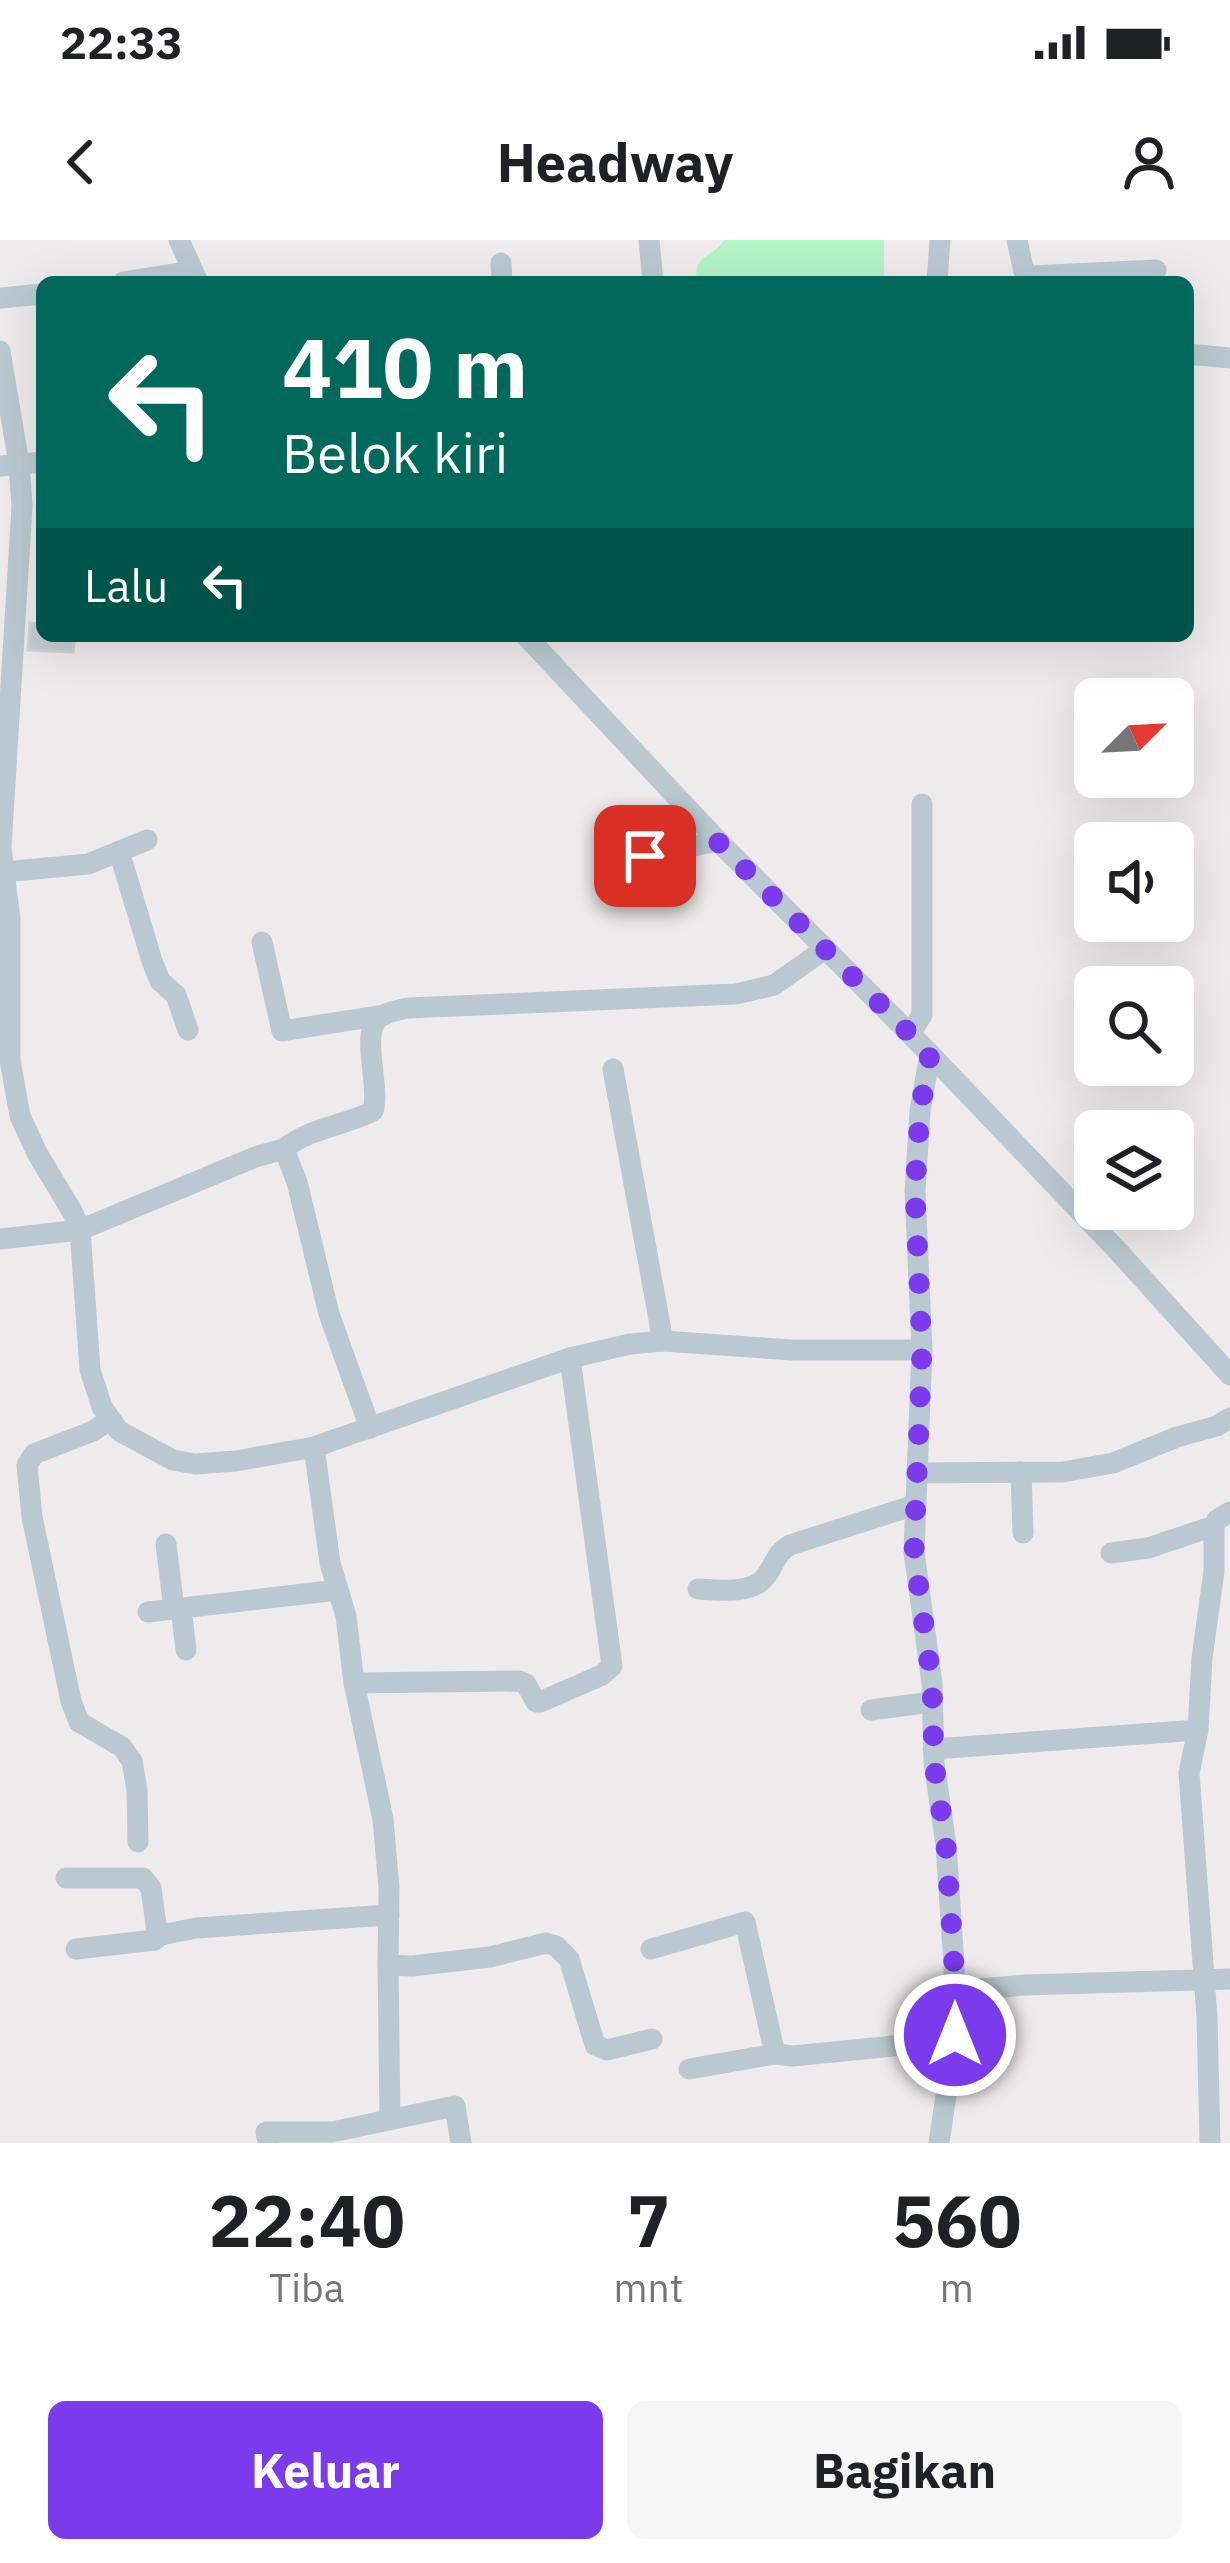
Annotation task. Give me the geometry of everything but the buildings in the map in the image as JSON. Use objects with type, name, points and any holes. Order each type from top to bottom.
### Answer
[{"type":"street","points":[[179,240],[195,276]]},
{"type":"street","points":[[650,240],[653,276]]},
{"type":"street","points":[[938,276],[940,240]]},
{"type":"street","points":[[1017,240],[1024,272],[1030,276],[1156,270]]},
{"type":"street","points":[[0,298],[36,294]]},
{"type":"street","points":[[0,351],[20,464],[22,506],[8,634],[1,848],[10,920],[10,1060],[20,1116],[80,1230],[90,1370],[102,1407],[119,1431],[173,1460],[194,1464],[236,1461],[314,1447],[570,1358],[630,1344],[663,1340],[792,1350],[922,1350]]},
{"type":"street","points":[[1194,355],[1230,358]]},
{"type":"street","points":[[532,642],[718,842],[930,1054],[1226,1363]]},
{"type":"street","points":[[910,1034],[922,1015],[922,804]]},
{"type":"street","points":[[4,872],[88,864],[146,840]]},
{"type":"street","points":[[609,862],[718,842]]},
{"type":"street","points":[[119,851],[152,961],[160,981],[176,994],[188,1030]]},
{"type":"street","points":[[262,942],[282,1031],[408,1008],[736,994],[774,985],[825,950]]},
{"type":"street","points":[[0,1239],[80,1230],[373,1111],[372,1025],[384,1015]]},
{"type":"street","points":[[930,1054],[920,1111],[915,1191],[922,1350],[914,1552],[946,1845],[955,1987],[954,2040],[939,2143]]},
{"type":"street","points":[[613,1070],[663,1340]]},
{"type":"street","points":[[284,1149],[297,1182],[329,1314],[370,1428]]},
{"type":"street","points":[[354,1683],[519,1681],[540,1702],[612,1666],[570,1358]]},
{"type":"street","points":[[916,1473],[1063,1472],[1113,1463],[1230,1418]]},
{"type":"street","points":[[110,1420],[34,1454],[27,1469],[32,1517],[71,1701],[80,1722],[122,1747],[133,1761],[138,1842]]},
{"type":"street","points":[[314,1447],[330,1563],[346,1616],[354,1683],[383,1820],[389,1915],[390,2119]]},
{"type":"street","points":[[1021,1472],[1023,1532]]},
{"type":"street","points":[[698,1589],[756,1585],[775,1557],[790,1545],[915,1505]]},
{"type":"street","points":[[1111,1553],[1148,1548],[1222,1519]]},
{"type":"street","points":[[1210,2143],[1207,2017],[1189,1773],[1222,1519]]},
{"type":"street","points":[[166,1544],[186,1650]]},
{"type":"street","points":[[148,1612],[338,1590]]},
{"type":"street","points":[[871,1710],[932,1702]]},
{"type":"street","points":[[934,1750],[1198,1730]]},
{"type":"street","points":[[66,1878],[142,1878],[151,1888],[160,1935]]},
{"type":"street","points":[[76,1949],[154,1940],[196,1928],[389,1915]]},
{"type":"street","points":[[651,1949],[745,1922],[775,2054]]},
{"type":"street","points":[[388,1964],[412,1966],[490,1957],[546,1943],[569,1959],[595,2044],[607,2050],[652,2039]]},
{"type":"street","points":[[955,1987],[1230,1979]]},
{"type":"street","points":[[689,2069],[775,2054],[954,2040]]},
{"type":"street","points":[[268,2143],[266,2132],[333,2137],[455,2106],[461,2143]]},
{"type":"green space","points":[[724,240],[884,240],[884,276],[697,276],[701,261]]},
{"type":"route","points":[[645,856],[718,842],[930,1054],[920,1111],[915,1191],[922,1350],[914,1552],[932,1683],[934,1763],[952,1915],[955,2035]]}]
